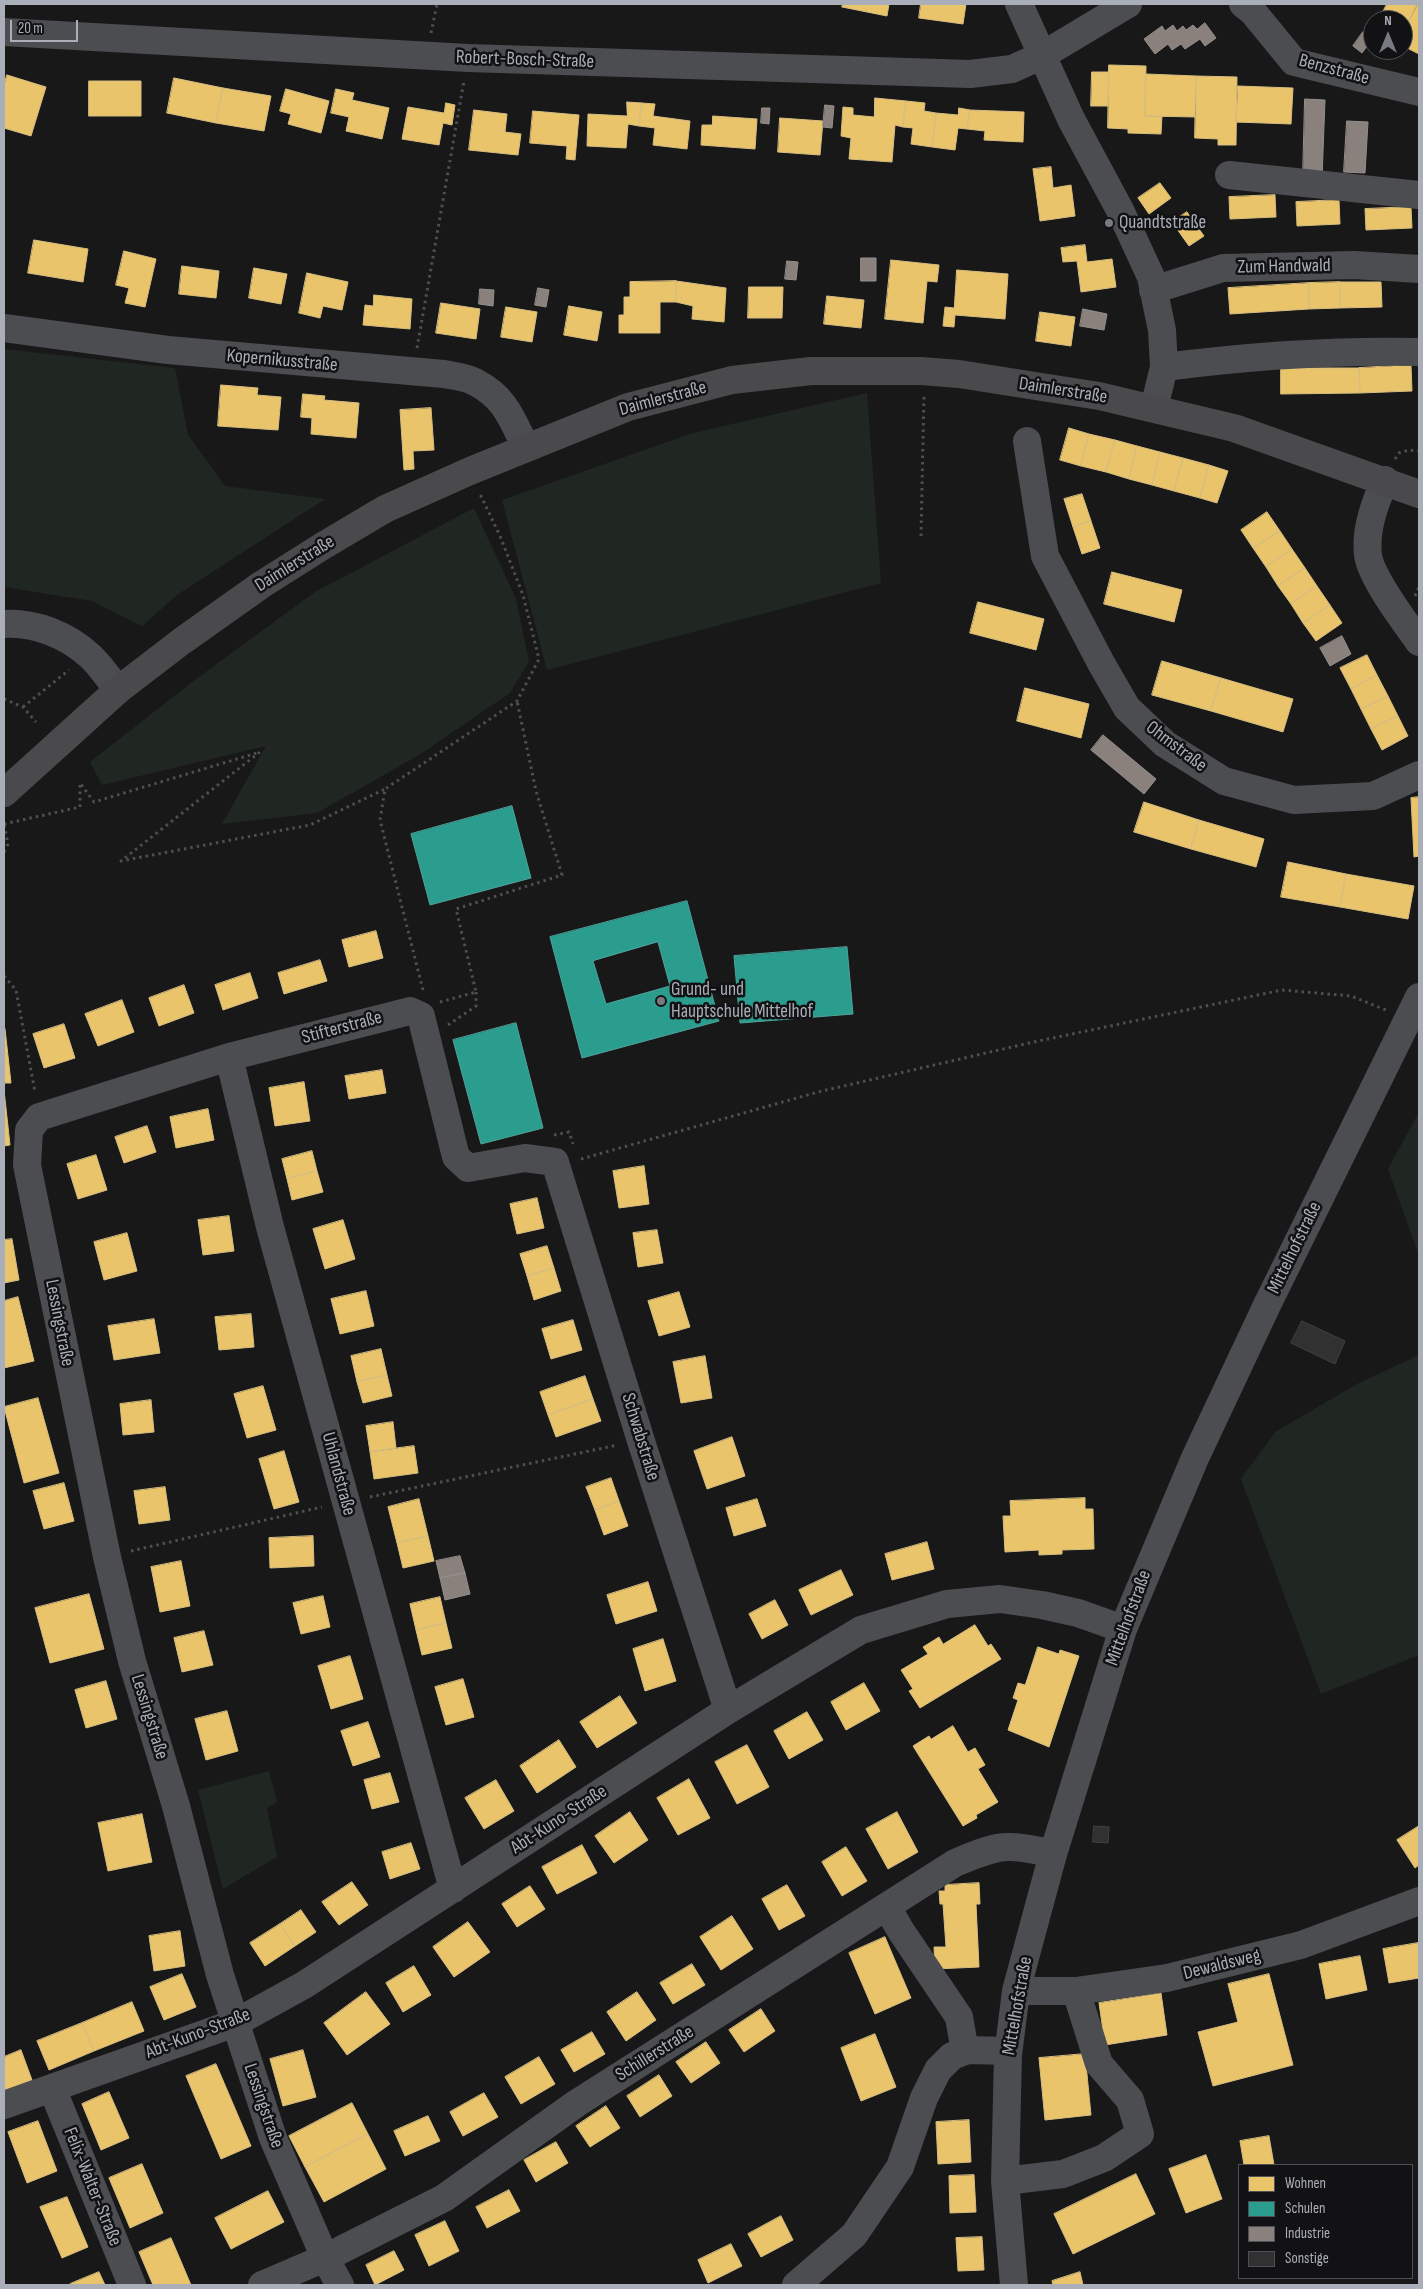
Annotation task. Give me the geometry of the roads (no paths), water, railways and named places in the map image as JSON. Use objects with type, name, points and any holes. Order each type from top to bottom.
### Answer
[{"type":"main road","name":"Daimlerstraße","points":[[4,793],[118,690],[253,590],[385,509],[470,470],[628,407],[732,380],[811,371],[929,372],[1099,396],[1234,428],[1385,480],[1419,494]]},
{"type":"street","points":[[1019,4],[1072,119],[1125,220],[1151,277],[1162,330],[1164,367],[1154,408]]},
{"type":"street","name":"Robert-Bosch-Straße","points":[[4,32],[468,58],[970,74],[1012,69],[1043,55],[1128,4]]},
{"type":"street","name":"Benzstraße","points":[[1242,4],[1253,12],[1294,62],[1419,92]]},
{"type":"street","points":[[1229,175],[1419,195]]},
{"type":"street","name":"Zum Handwald","points":[[1153,290],[1223,268],[1354,266],[1419,269]]},
{"type":"street","name":"Kopernikusstraße","points":[[4,328],[168,350],[444,374],[474,381],[502,400],[526,448]]},
{"type":"street","points":[[1164,367],[1264,356],[1365,351],[1419,352]]},
{"type":"street","name":"Ohmstraße","points":[[1027,441],[1045,556],[1101,663],[1127,708],[1165,744],[1224,781],[1294,800],[1373,796],[1419,775]]},
{"type":"street","points":[[1385,480],[1376,500],[1368,532],[1368,556],[1377,578],[1419,642]]},
{"type":"street","points":[[4,624],[35,626],[52,631],[90,656],[118,690]]},
{"type":"street","name":"Mittelhofstraße","points":[[1014,2285],[1005,2181],[1008,2052],[1016,1991],[1053,1854],[1123,1629],[1195,1458],[1267,1305],[1413,1009]]},
{"type":"street","name":"Stifterstraße","points":[[34,1124],[230,1058],[410,1010],[435,1015],[456,1157],[468,1168],[564,1149]]},
{"type":"street","name":"Uhlandstraße","points":[[230,1058],[270,1227],[453,1889]]},
{"type":"street","name":"Lessingstraße","points":[[34,1124],[27,1165],[107,1557],[132,1661],[176,1806],[220,1975],[273,2138],[325,2258],[340,2285]]},
{"type":"street","name":"Schwabstraße","points":[[564,1149],[641,1441],[728,1710]]},
{"type":"street","name":"Abt-Kuno-Straße","points":[[4,2106],[235,2023],[304,1985],[728,1710],[861,1630],[947,1604],[1000,1599],[1042,1605],[1078,1613],[1123,1629]]},
{"type":"street","name":"Schillerstraße","points":[[262,2285],[325,2258],[444,2198],[578,2103],[955,1863],[984,1850],[1012,1845],[1053,1854]]},
{"type":"street","name":"Dewaldsweg","points":[[1016,1991],[1076,1991],[1167,1978],[1301,1945],[1419,1901]]},
{"type":"street","points":[[887,1907],[959,2017],[965,2052]]},
{"type":"street","points":[[1005,2181],[1064,2174],[1104,2158],[1140,2134],[1130,2100],[1099,2064],[1076,1991]]},
{"type":"street","points":[[796,2285],[854,2235],[900,2167],[924,2098],[938,2070],[952,2056],[965,2052],[1008,2052]]},
{"type":"street","name":"Felix-Walter-Straße","points":[[52,2088],[132,2285]]},
{"type":"place","name":"Quandtstraße","points":[[1109,223]]},
{"type":"place","name":"Grund- und Hauptschule Mittelhof","points":[[661,1001]]}]
